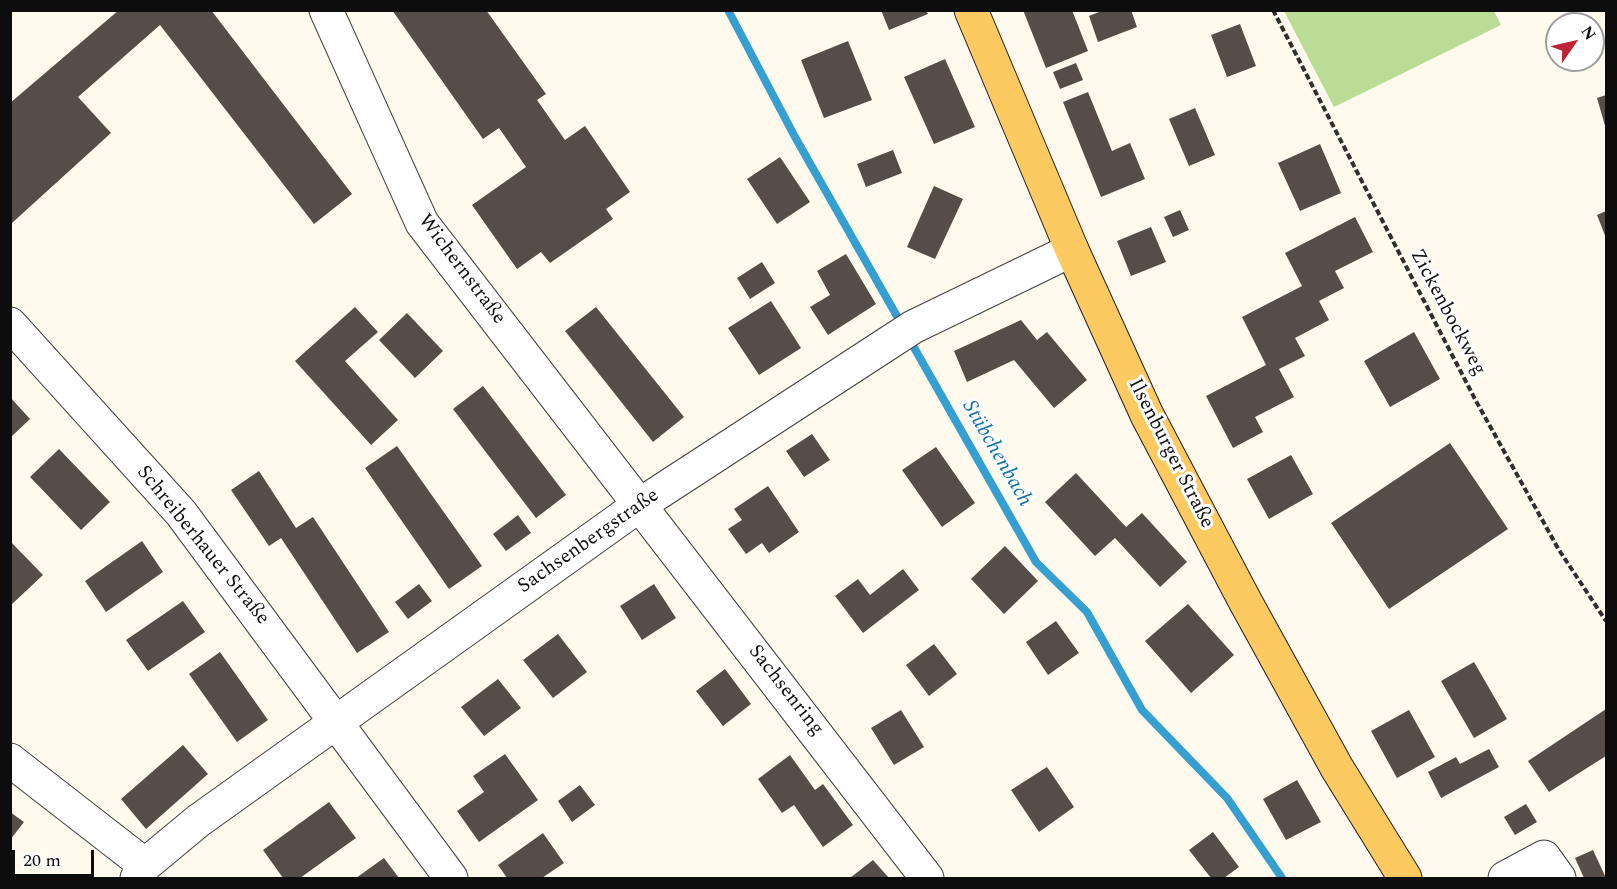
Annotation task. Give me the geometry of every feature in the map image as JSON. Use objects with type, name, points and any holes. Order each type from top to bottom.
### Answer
[{"type":"main road","name":"Ilsenburger Straße","points":[[971,10],[1072,250],[1147,415],[1245,601],[1337,768],[1405,879]]},
{"type":"street","name":"Wichernstraße","points":[[326,10],[422,223],[641,504]]},
{"type":"street","name":"Sachsenbergstraße","points":[[141,872],[198,821],[641,504],[907,331],[1072,250]]},
{"type":"street","name":"Schreiberhauer Straße","points":[[10,324],[181,513],[337,722]]},
{"type":"street","name":"Sachsenring","points":[[641,504],[927,879]]},
{"type":"street","points":[[337,722],[451,879]]},
{"type":"street","points":[[10,760],[141,872]]},
{"type":"street","points":[[1505,879],[1544,857],[1559,879]]},
{"type":"path","name":"Zickenbockweg","points":[[1273,10],[1476,401],[1559,550],[1606,621]]},
{"type":"green space","points":[[1284,11],[1494,11],[1501,25],[1334,107]]},
{"type":"building","points":[[119,10],[211,10],[352,194],[314,224],[160,25],[78,97],[111,133],[12,223],[10,103]]},
{"type":"building","points":[[392,10],[486,10],[546,94],[537,100],[565,140],[585,126],[630,192],[606,209],[613,219],[550,263],[541,252],[517,269],[472,205],[526,167],[499,128],[483,139]]},
{"type":"building","points":[[881,10],[926,10],[928,14],[889,30]]},
{"type":"building","points":[[1023,10],[1072,10],[1088,51],[1046,68]]},
{"type":"building","points":[[1104,10],[1131,10],[1137,27],[1098,42],[1089,16]]},
{"type":"building","points":[[1240,24],[1256,66],[1227,77],[1211,35]]},
{"type":"building","points":[[848,41],[872,100],[824,118],[801,60]]},
{"type":"building","points":[[945,59],[975,127],[934,144],[904,77]]},
{"type":"building","points":[[1076,63],[1083,80],[1060,89],[1053,72]]},
{"type":"building","points":[[1088,92],[1112,151],[1130,143],[1145,179],[1101,197],[1063,102]]},
{"type":"building","points":[[1606,95],[1606,129],[1597,98]]},
{"type":"building","points":[[1195,108],[1215,155],[1189,166],[1169,119]]},
{"type":"building","points":[[1320,144],[1341,193],[1300,211],[1278,163]]},
{"type":"building","points":[[893,150],[902,173],[866,187],[857,164]]},
{"type":"building","points":[[780,157],[810,202],[777,224],[747,179]]},
{"type":"building","points":[[934,186],[963,199],[935,259],[907,247]]},
{"type":"building","points":[[1180,210],[1189,230],[1173,237],[1164,217]]},
{"type":"building","points":[[1606,211],[1606,238],[1597,215]]},
{"type":"building","points":[[1355,217],[1373,252],[1335,271],[1344,288],[1319,301],[1329,320],[1295,338],[1305,356],[1279,369],[1294,397],[1255,417],[1263,432],[1233,448],[1206,396],[1266,365],[1242,317],[1302,286],[1285,253]]},
{"type":"building","points":[[1151,227],[1166,262],[1131,276],[1117,241]]},
{"type":"building","points":[[846,254],[876,304],[828,335],[810,307],[830,295],[817,271]]},
{"type":"building","points":[[762,262],[775,283],[750,299],[737,278]]},
{"type":"building","points":[[771,301],[801,348],[759,375],[728,328]]},
{"type":"building","points":[[355,307],[378,332],[345,361],[398,420],[371,445],[295,361]]},
{"type":"building","points":[[596,307],[684,417],[653,442],[565,331]]},
{"type":"building","points":[[407,313],[443,351],[415,378],[379,340]]},
{"type":"building","points":[[1021,320],[1037,340],[1047,332],[1087,380],[1054,408],[1014,360],[967,382],[954,351]]},
{"type":"building","points":[[1414,332],[1440,379],[1390,407],[1364,361]]},
{"type":"building","points":[[483,386],[566,495],[536,518],[453,409]]},
{"type":"building","points":[[10,397],[30,419],[10,438]]},
{"type":"building","points":[[812,434],[830,460],[804,477],[786,451]]},
{"type":"building","points":[[1450,443],[1508,529],[1389,609],[1331,523]]},
{"type":"building","points":[[397,446],[482,566],[449,589],[365,468]]},
{"type":"building","points":[[936,447],[975,503],[942,527],[902,470]]},
{"type":"building","points":[[59,449],[110,502],[81,530],[30,477]]},
{"type":"building","points":[[1291,455],[1313,494],[1269,519],[1247,479]]},
{"type":"building","points":[[259,471],[296,528],[313,517],[389,632],[357,653],[281,538],[269,546],[231,490]]},
{"type":"building","points":[[1076,473],[1126,527],[1142,513],[1187,562],[1160,587],[1115,538],[1095,556],[1045,502]]},
{"type":"building","points":[[768,486],[799,532],[769,553],[762,543],[746,554],[728,529],[742,520],[734,509]]},
{"type":"building","points":[[518,515],[531,533],[506,551],[493,534]]},
{"type":"building","points":[[10,541],[43,575],[10,606]]},
{"type":"building","points":[[142,541],[163,572],[106,612],[85,581]]},
{"type":"building","points":[[1005,546],[1038,581],[1004,614],[971,579]]},
{"type":"building","points":[[903,569],[919,590],[863,633],[835,596],[858,579],[870,595]]},
{"type":"building","points":[[419,584],[432,601],[408,619],[395,602]]},
{"type":"building","points":[[654,584],[676,618],[642,640],[620,606]]},
{"type":"building","points":[[183,601],[205,632],[148,671],[126,640]]},
{"type":"building","points":[[1188,604],[1234,655],[1191,693],[1145,641]]},
{"type":"building","points":[[1056,621],[1079,653],[1048,675],[1026,642]]},
{"type":"building","points":[[558,634],[587,672],[553,698],[523,660]]},
{"type":"building","points":[[934,644],[957,674],[929,696],[906,665]]},
{"type":"building","points":[[220,652],[268,720],[237,742],[189,674]]},
{"type":"building","points":[[1474,662],[1507,719],[1474,738],[1441,681]]},
{"type":"building","points":[[725,669],[751,704],[723,726],[696,691]]},
{"type":"building","points":[[498,679],[521,708],[484,736],[461,707]]},
{"type":"building","points":[[1606,709],[1606,756],[1549,792],[1528,761]]},
{"type":"building","points":[[901,710],[924,747],[894,765],[871,728]]},
{"type":"building","points":[[1409,710],[1435,757],[1397,778],[1371,731]]},
{"type":"building","points":[[183,745],[208,774],[146,829],[121,799]]},
{"type":"building","points":[[1489,749],[1499,767],[1441,798],[1428,772],[1456,757],[1460,764]]},
{"type":"building","points":[[505,754],[538,800],[479,842],[457,811],[484,792],[473,776]]},
{"type":"building","points":[[790,755],[815,790],[823,784],[853,825],[823,847],[794,805],[782,813],[758,779]]},
{"type":"building","points":[[1047,767],[1074,807],[1039,832],[1011,790]]},
{"type":"building","points":[[1297,780],[1321,822],[1286,840],[1263,799]]},
{"type":"building","points":[[580,785],[595,805],[572,822],[558,801]]},
{"type":"building","points":[[329,802],[356,838],[300,878],[283,878],[263,850]]},
{"type":"building","points":[[1526,804],[1537,822],[1515,835],[1504,817]]},
{"type":"building","points":[[10,812],[24,822],[10,840]]},
{"type":"building","points":[[1213,832],[1239,867],[1224,878],[1211,878],[1189,850]]},
{"type":"building","points":[[543,833],[564,863],[542,878],[507,878],[498,865]]},
{"type":"building","points":[[1593,850],[1606,878],[1584,878],[1575,858]]},
{"type":"building","points":[[384,858],[399,878],[356,878]]},
{"type":"building","points":[[873,860],[889,878],[850,878]]},
{"type":"waterway","name":"Stübchenbach","points":[[728,10],[795,137],[902,325]]},
{"type":"waterway","name":"Stübchenbach","points":[[908,337],[1036,562],[1087,612],[1142,710],[1227,798],[1282,878]]}]
